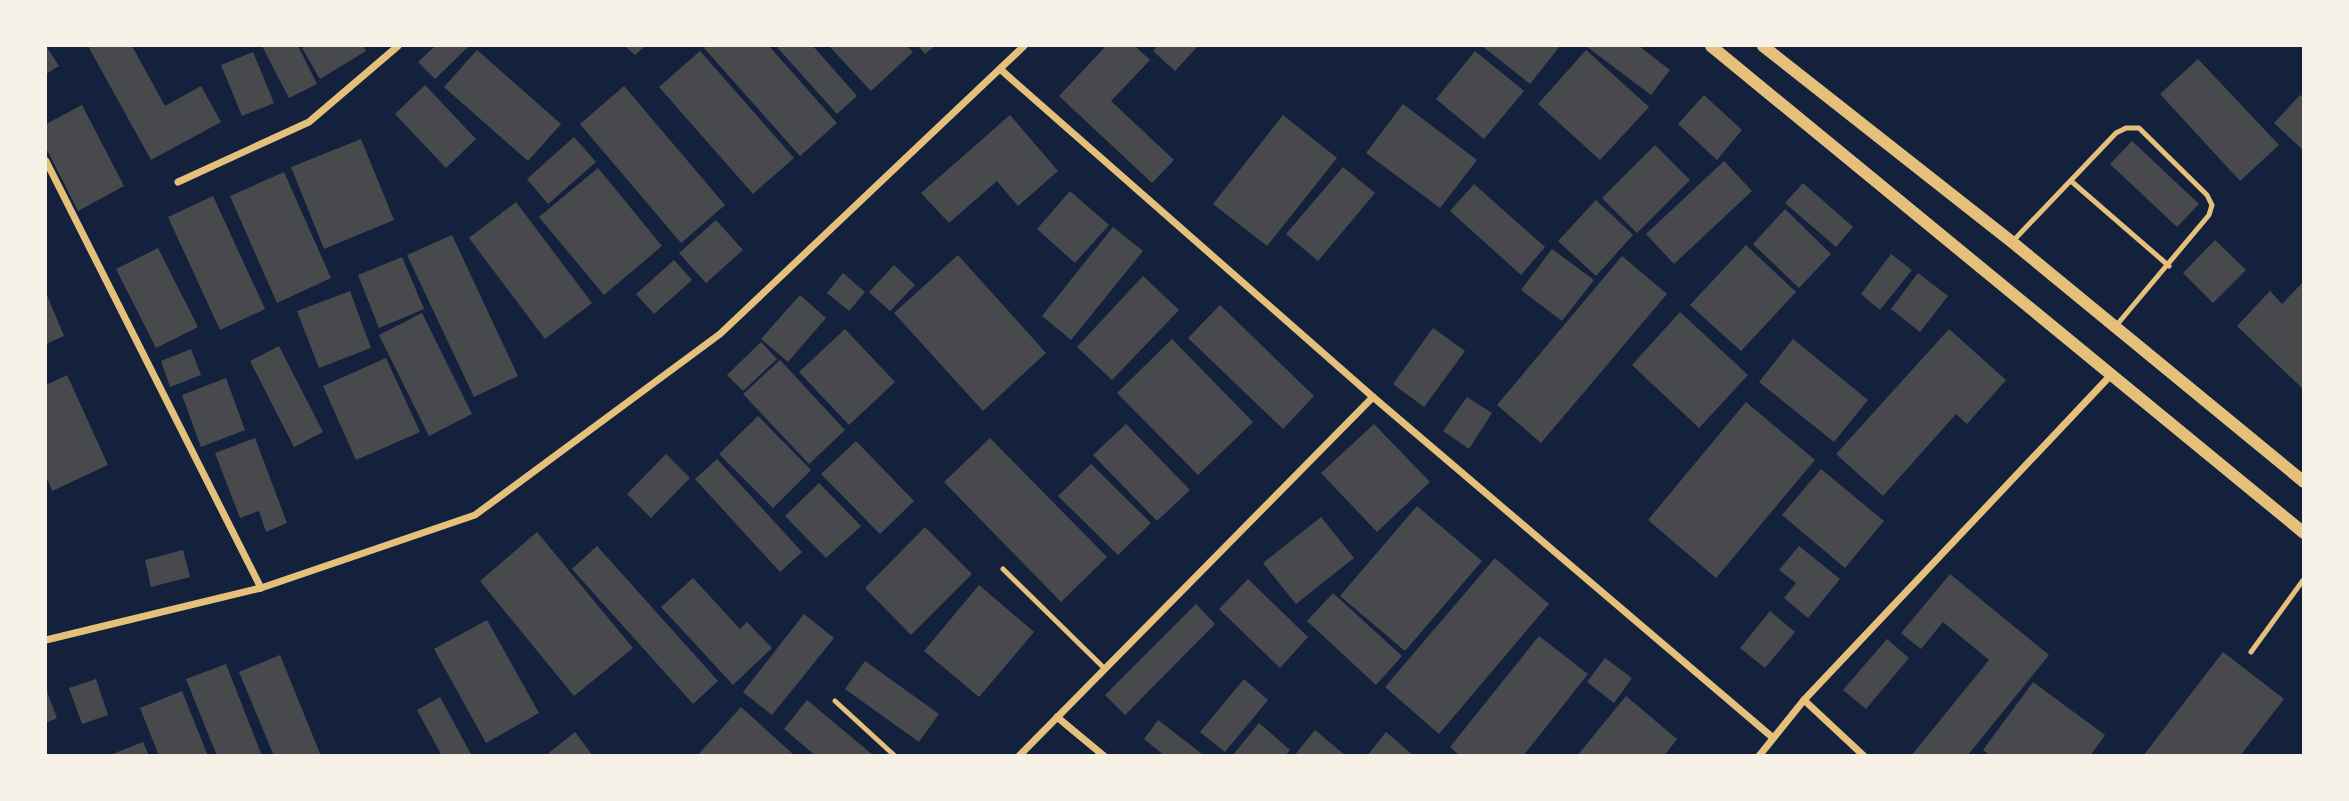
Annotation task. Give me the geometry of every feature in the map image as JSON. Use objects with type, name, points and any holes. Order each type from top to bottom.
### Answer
[{"type":"street","points":[[178,182],[309,122],[398,46]]},
{"type":"street","points":[[46,640],[261,588],[475,515],[720,334],[1024,46]]},
{"type":"street","points":[[1711,46],[2304,533]]},
{"type":"street","points":[[1762,46],[2012,242],[2304,482]]},
{"type":"street","points":[[1000,69],[1373,397],[1772,737]]},
{"type":"street","points":[[46,160],[261,588]]},
{"type":"street","points":[[1759,755],[1804,700],[2110,376]]},
{"type":"street","points":[[1019,755],[1373,397]]},
{"type":"street","points":[[1804,700],[1864,755]]},
{"type":"street","points":[[1057,717],[1104,755]]},
{"type":"lane","points":[[2012,242],[2116,133],[2126,128],[2139,128],[2207,195],[2212,205],[2210,215],[2115,327]]},
{"type":"lane","points":[[2071,181],[2169,266]]},
{"type":"lane","points":[[1003,569],[1105,669]]},
{"type":"lane","points":[[2252,652],[2304,579]]},
{"type":"lane","points":[[835,701],[895,755]]},
{"type":"building","points":[[46,46],[59,66],[46,74]]},
{"type":"building","points":[[88,46],[132,46],[165,106],[201,86],[221,122],[151,160]]},
{"type":"building","points":[[262,46],[298,46],[317,84],[289,98]]},
{"type":"building","points":[[363,46],[366,51],[320,79],[302,48]]},
{"type":"building","points":[[435,46],[469,46],[435,79],[418,62]]},
{"type":"building","points":[[625,46],[645,46],[635,55]]},
{"type":"building","points":[[769,46],[837,123],[800,156],[704,48]]},
{"type":"building","points":[[776,46],[813,46],[857,96],[837,114]]},
{"type":"building","points":[[829,46],[907,46],[913,52],[871,91]]},
{"type":"building","points":[[918,46],[935,46],[925,54]]},
{"type":"building","points":[[1106,46],[1135,46],[1150,60],[1111,101],[1174,160],[1152,183],[1059,96]]},
{"type":"building","points":[[1157,46],[1198,46],[1175,71],[1153,51]]},
{"type":"building","points":[[1482,46],[1560,46],[1530,84]]},
{"type":"building","points":[[1586,46],[1639,46],[1670,70],[1651,95]]},
{"type":"building","points":[[477,50],[561,124],[528,161],[444,87]]},
{"type":"building","points":[[1586,50],[1649,107],[1600,160],[1538,104]]},
{"type":"building","points":[[700,51],[794,158],[753,194],[659,87]]},
{"type":"building","points":[[1475,51],[1524,91],[1484,139],[1436,99]]},
{"type":"building","points":[[253,52],[274,103],[242,116],[221,65]]},
{"type":"building","points":[[2198,59],[2279,145],[2240,181],[2160,94]]},
{"type":"building","points":[[425,85],[476,139],[446,168],[395,114]]},
{"type":"building","points":[[624,86],[725,205],[681,243],[580,124]]},
{"type":"building","points":[[1704,95],[1742,130],[1717,160],[1678,124]]},
{"type":"building","points":[[2300,95],[2304,98],[2304,151],[2274,123]]},
{"type":"building","points":[[1403,104],[1477,160],[1440,208],[1366,153]]},
{"type":"building","points":[[82,105],[124,186],[78,211],[46,148],[46,124]]},
{"type":"building","points":[[1010,115],[1058,171],[1018,206],[997,181],[949,223],[921,193]]},
{"type":"building","points":[[1283,115],[1337,158],[1267,246],[1213,204]]},
{"type":"building","points":[[574,137],[596,162],[548,204],[527,179]]},
{"type":"building","points":[[361,139],[394,220],[324,249],[291,167]]},
{"type":"building","points":[[2132,141],[2199,204],[2177,227],[2110,164]]},
{"type":"building","points":[[1655,145],[1690,180],[1637,233],[1602,198]]},
{"type":"building","points":[[1724,161],[1752,191],[1674,264],[1646,234]]},
{"type":"building","points":[[1343,167],[1375,193],[1318,261],[1286,234]]},
{"type":"building","points":[[598,168],[662,246],[604,295],[539,217]]},
{"type":"building","points":[[284,172],[331,278],[277,303],[230,196]]},
{"type":"building","points":[[1803,183],[1853,227],[1836,247],[1785,203]]},
{"type":"building","points":[[1474,184],[1545,247],[1521,275],[1450,211]]},
{"type":"building","points":[[1070,191],[1109,225],[1075,263],[1037,229]]},
{"type":"building","points":[[213,196],[265,309],[220,330],[168,217]]},
{"type":"building","points":[[1596,200],[1633,235],[1596,276],[1558,241]]},
{"type":"building","points":[[516,202],[592,303],[545,339],[469,238]]},
{"type":"building","points":[[1785,209],[1831,254],[1799,288],[1753,244]]},
{"type":"building","points":[[716,220],[743,250],[706,283],[679,253]]},
{"type":"building","points":[[1113,227],[1143,251],[1071,340],[1042,316]]},
{"type":"building","points":[[452,235],[518,376],[474,397],[407,255]]},
{"type":"building","points":[[2215,240],[2246,270],[2213,303],[2183,273]]},
{"type":"building","points":[[1746,245],[1796,292],[1741,351],[1690,305]]},
{"type":"building","points":[[158,248],[198,327],[156,348],[116,269]]},
{"type":"building","points":[[1552,249],[1594,280],[1562,321],[1521,290]]},
{"type":"building","points":[[1891,254],[1912,270],[1880,310],[1861,294]]},
{"type":"building","points":[[958,255],[1046,353],[983,411],[894,313]]},
{"type":"building","points":[[1622,256],[1667,294],[1541,443],[1497,405]]},
{"type":"building","points":[[402,257],[424,309],[379,328],[358,275]]},
{"type":"building","points":[[674,260],[692,280],[654,314],[636,294]]},
{"type":"building","points":[[894,265],[915,285],[890,311],[869,292]]},
{"type":"building","points":[[843,273],[865,292],[849,311],[827,293]]},
{"type":"building","points":[[1918,273],[1948,296],[1920,332],[1891,309]]},
{"type":"building","points":[[1143,276],[1179,310],[1112,380],[1077,347]]},
{"type":"building","points":[[2304,281],[2304,390],[2237,326],[2270,291],[2282,304]]},
{"type":"building","points":[[350,291],[371,348],[319,368],[297,311]]},
{"type":"building","points":[[46,293],[64,336],[46,344]]},
{"type":"building","points":[[800,295],[826,318],[788,362],[761,339]]},
{"type":"building","points":[[1220,305],[1314,396],[1283,429],[1188,338]]},
{"type":"building","points":[[1680,312],[1748,375],[1699,428],[1632,365]]},
{"type":"building","points":[[422,313],[472,414],[429,436],[379,335]]},
{"type":"building","points":[[1433,328],[1465,351],[1424,407],[1393,384]]},
{"type":"building","points":[[845,329],[895,382],[849,425],[799,372]]},
{"type":"building","points":[[1949,329],[2006,380],[1967,424],[1956,414],[1883,496],[1836,454]]},
{"type":"building","points":[[1172,339],[1253,422],[1198,475],[1117,393]]},
{"type":"building","points":[[1793,339],[1868,400],[1834,442],[1759,382]]},
{"type":"building","points":[[761,342],[777,359],[743,391],[727,375]]},
{"type":"building","points":[[279,346],[323,432],[294,447],[250,361]]},
{"type":"building","points":[[191,349],[201,375],[170,387],[161,361]]},
{"type":"building","points":[[386,358],[420,432],[356,460],[323,386]]},
{"type":"building","points":[[780,360],[845,430],[809,464],[743,394]]},
{"type":"building","points":[[67,375],[108,465],[52,491],[46,476],[46,385]]},
{"type":"building","points":[[226,378],[245,430],[201,447],[182,395]]},
{"type":"building","points":[[1467,397],[1492,413],[1469,449],[1443,431]]},
{"type":"building","points":[[1746,402],[1815,460],[1716,578],[1648,520]]},
{"type":"building","points":[[758,416],[811,470],[773,508],[719,454]]},
{"type":"building","points":[[1126,424],[1190,490],[1157,521],[1093,455]]},
{"type":"building","points":[[1374,424],[1430,482],[1377,532],[1321,473]]},
{"type":"building","points":[[255,438],[287,523],[266,532],[259,511],[240,518],[215,453]]},
{"type":"building","points":[[990,438],[1107,557],[1061,602],[944,482]]},
{"type":"building","points":[[856,441],[914,501],[880,534],[821,474]]},
{"type":"building","points":[[666,454],[690,478],[651,518],[627,494]]},
{"type":"building","points":[[717,459],[802,552],[780,572],[695,479]]},
{"type":"building","points":[[1091,464],[1151,523],[1118,555],[1058,496]]},
{"type":"building","points":[[1821,469],[1884,521],[1845,568],[1782,515]]},
{"type":"building","points":[[819,483],[861,526],[826,558],[785,516]]},
{"type":"building","points":[[1417,506],[1482,561],[1405,651],[1340,596]]},
{"type":"building","points":[[1321,517],[1354,558],[1296,604],[1263,563]]},
{"type":"building","points":[[925,527],[972,574],[911,635],[865,588]]},
{"type":"building","points":[[537,532],[633,648],[574,696],[480,581]]},
{"type":"building","points":[[597,546],[718,681],[693,704],[572,569]]},
{"type":"building","points":[[1799,546],[1840,579],[1808,618],[1784,598],[1796,583],[1779,570]]},
{"type":"building","points":[[183,550],[190,577],[151,587],[145,560]]},
{"type":"building","points":[[1495,558],[1549,604],[1439,734],[1385,687]]},
{"type":"building","points":[[1950,574],[2049,655],[1967,756],[1911,756],[1989,660],[1943,622],[1921,649],[1901,633]]},
{"type":"building","points":[[693,578],[740,629],[747,622],[772,648],[733,685],[661,607]]},
{"type":"building","points":[[1248,579],[1308,637],[1280,668],[1219,609]]},
{"type":"building","points":[[979,585],[1034,632],[979,697],[924,651]]},
{"type":"building","points":[[1333,593],[1402,656],[1376,685],[1307,621]]},
{"type":"building","points":[[1196,604],[1215,624],[1125,715],[1105,695]]},
{"type":"building","points":[[1770,611],[1795,632],[1765,668],[1740,648]]},
{"type":"building","points":[[804,614],[834,638],[772,715],[743,692]]},
{"type":"building","points":[[487,620],[539,713],[486,743],[434,649]]},
{"type":"building","points":[[1539,636],[1588,674],[1523,756],[1460,756],[1450,747]]},
{"type":"building","points":[[1887,639],[1909,658],[1866,709],[1843,690]]},
{"type":"building","points":[[2223,652],[2284,699],[2240,756],[2143,756]]},
{"type":"building","points":[[280,655],[321,756],[274,756],[239,672]]},
{"type":"building","points":[[1605,658],[1632,678],[1614,703],[1587,682]]},
{"type":"building","points":[[865,661],[939,714],[919,742],[845,689]]},
{"type":"building","points":[[226,664],[262,756],[217,756],[186,679]]},
{"type":"building","points":[[96,679],[108,715],[82,724],[69,688]]},
{"type":"building","points":[[1244,679],[1268,700],[1225,752],[1200,732]]},
{"type":"building","points":[[2033,682],[2105,735],[2090,756],[1991,756],[1983,750]]},
{"type":"building","points":[[46,689],[57,718],[46,723]]},
{"type":"building","points":[[182,691],[208,756],[159,756],[140,708]]},
{"type":"building","points":[[1626,696],[1677,739],[1664,756],[1577,756]]},
{"type":"building","points":[[440,697],[472,756],[442,756],[417,710]]},
{"type":"building","points":[[807,700],[874,756],[816,756],[784,729]]},
{"type":"building","points":[[741,707],[795,756],[697,756]]},
{"type":"building","points":[[1158,720],[1201,753],[1199,756],[1165,756],[1144,739]]},
{"type":"building","points":[[1259,723],[1290,750],[1285,756],[1232,756]]},
{"type":"building","points":[[1315,730],[1346,756],[1294,756]]},
{"type":"building","points":[[575,732],[593,756],[545,756]]},
{"type":"building","points":[[1386,732],[1414,756],[1367,756]]},
{"type":"building","points":[[143,742],[149,756],[110,756],[110,755]]}]
